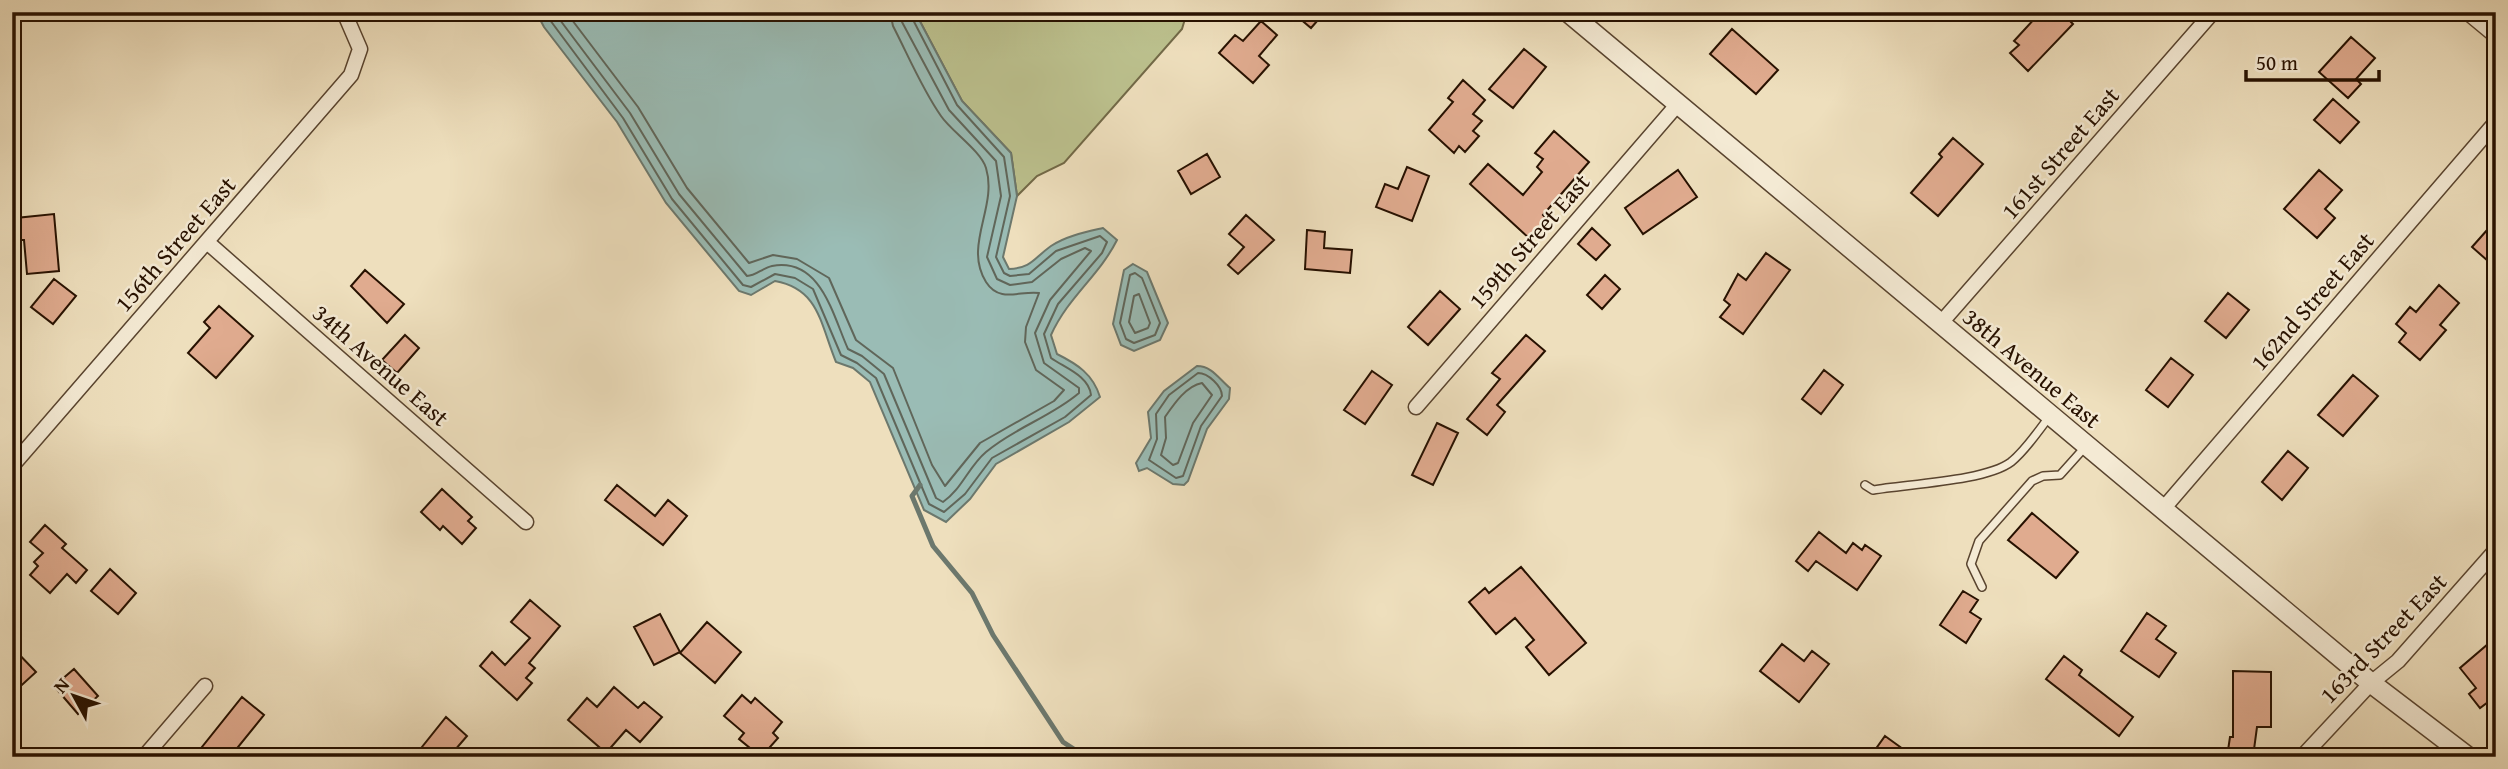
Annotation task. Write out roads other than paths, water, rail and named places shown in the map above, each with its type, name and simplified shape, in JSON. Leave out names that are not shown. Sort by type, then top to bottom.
[{"type":"street","name":"156th Street East","points":[[12,466],[351,75],[360,44],[344,12]]},
{"type":"street","name":"38th Avenue East","points":[[1568,12],[2371,683],[2468,757]]},
{"type":"street","name":"161st Street East","points":[[1940,324],[2214,12]]},
{"type":"street","points":[[2468,12],[2496,36]]},
{"type":"street","name":"159th Street East","points":[[1416,407],[1677,105]]},
{"type":"street","name":"162nd Street East","points":[[2163,509],[2496,122]]},
{"type":"street","name":"34th Avenue East","points":[[207,242],[526,522]]},
{"type":"street","name":"163rd Street East","points":[[2302,757],[2371,683],[2398,661],[2496,550]]},
{"type":"street","points":[[144,757],[205,687]]},
{"type":"lane","points":[[1866,485],[1873,490],[1973,477],[2003,467],[2013,460],[2051,416]]},
{"type":"lane","points":[[1982,587],[1971,564],[1979,541],[2032,481],[2043,476],[2060,475],[2086,445]]},
{"type":"water","points":[[536,12],[915,12],[962,101],[1011,153],[1017,196],[1003,257],[1009,269],[1028,264],[1051,246],[1083,233],[1103,228],[1117,240],[1066,309],[1051,335],[1057,354],[1083,371],[1093,382],[1100,397],[1069,422],[996,464],[970,499],[946,522],[924,510],[870,382],[853,368],[836,362],[821,321],[809,300],[790,285],[775,281],[751,295],[739,291],[666,203],[617,122],[544,27]]},
{"type":"water","points":[[1133,264],[1147,272],[1168,323],[1160,340],[1134,351],[1121,345],[1113,324],[1124,270]]},
{"type":"water","points":[[1197,366],[1211,371],[1230,388],[1229,399],[1207,429],[1188,481],[1184,485],[1173,484],[1147,468],[1139,471],[1136,463],[1151,438],[1148,412],[1164,391]]},
{"type":"waterway","points":[[920,485],[912,496],[933,546],[972,593],[993,635],[1063,742],[1086,757]]}]
